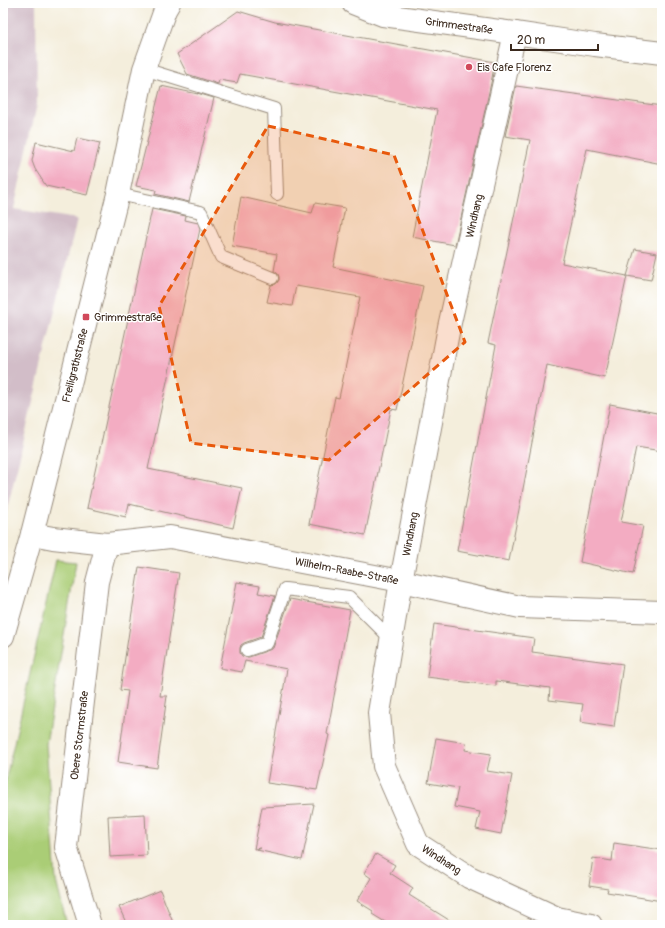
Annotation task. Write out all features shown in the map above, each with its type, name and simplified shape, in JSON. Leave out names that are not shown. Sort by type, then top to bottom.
[{"type":"street","name":"Freiligrathstraße","points":[[3,636],[32,534],[118,194],[144,69],[165,10],[169,3]]},
{"type":"street","name":"Grimmestraße","points":[[353,3],[383,15],[662,53]]},
{"type":"street","name":"Windhang","points":[[515,32],[449,327],[401,581],[379,713],[384,766],[418,844],[469,877],[557,918],[591,925]]},
{"type":"street","name":"Wilhelm-Raabe-Straße","points":[[32,534],[107,544],[170,536],[401,581],[520,607],[662,612]]},
{"type":"street","name":"Obere Stormstraße","points":[[90,925],[66,847],[97,582],[107,544]]},
{"type":"lane","points":[[144,69],[274,109],[277,194]]},
{"type":"lane","points":[[118,194],[201,212],[221,257],[272,278]]},
{"type":"lane","points":[[247,650],[268,643],[285,589],[349,597],[391,639]]},
{"type":"highlighted area","points":[[268,126],[394,155],[465,342],[329,460],[191,443],[159,306]]},
{"type":"shaded area","points":[[3,3],[36,3],[37,104],[14,209],[77,219],[3,526]]},
{"type":"green space","points":[[56,560],[76,562],[46,744],[56,881],[67,925],[3,925],[3,791]]},
{"type":"building","points":[[238,11],[275,22],[495,62],[455,245],[412,237],[437,110],[240,74],[237,83],[219,80],[218,84],[187,74],[177,54]]},
{"type":"building","points":[[161,86],[214,98],[189,202],[155,194],[156,190],[136,186]]},
{"type":"building","points":[[516,86],[662,106],[662,164],[587,149],[562,263],[627,276],[605,378],[547,365],[509,561],[457,551],[496,345],[488,343],[530,140],[505,136]]},
{"type":"building","points":[[77,138],[100,143],[87,195],[46,186],[35,169],[32,161],[36,142],[74,151]]},
{"type":"building","points":[[241,197],[312,213],[315,203],[345,208],[333,267],[423,286],[397,410],[391,409],[365,535],[309,524],[335,397],[339,398],[360,297],[296,286],[292,306],[267,302],[271,285],[276,284],[279,280],[278,274],[274,271],[277,254],[232,246]]},
{"type":"building","points":[[152,209],[186,216],[185,220],[198,223],[200,229],[148,469],[242,488],[233,528],[129,504],[126,517],[87,508]]},
{"type":"building","points":[[635,249],[657,253],[651,280],[627,276]]},
{"type":"building","points":[[610,404],[662,414],[662,451],[636,447],[621,522],[643,526],[633,574],[580,562]]},
{"type":"building","points":[[139,567],[179,573],[160,696],[167,696],[157,768],[118,762],[128,691],[120,690]]},
{"type":"building","points":[[237,582],[260,586],[258,593],[275,596],[261,637],[241,645],[240,653],[245,657],[249,657],[273,648],[290,599],[350,610],[327,734],[329,735],[317,790],[267,783],[287,669],[245,661],[242,672],[220,668]]},
{"type":"building","points":[[434,624],[534,638],[532,652],[623,664],[614,727],[580,722],[583,704],[549,700],[550,688],[496,681],[496,686],[427,677]]},
{"type":"building","points":[[436,738],[466,743],[465,750],[491,754],[487,771],[512,775],[501,834],[476,829],[480,812],[454,807],[458,788],[428,783]]},
{"type":"building","points":[[314,804],[302,860],[257,850],[261,848],[254,849],[262,807]]},
{"type":"building","points":[[145,814],[147,855],[110,857],[108,816]]},
{"type":"building","points":[[614,843],[662,850],[662,901],[607,892],[608,889],[589,886],[593,858],[612,861]]},
{"type":"building","points":[[376,854],[395,865],[390,873],[413,888],[409,895],[457,925],[390,925],[372,914],[373,911],[357,901],[371,878],[364,873]]},
{"type":"building","points":[[160,890],[174,925],[127,925],[119,907]]},
{"type":"place","name":"Eis Cafe Florenz","points":[[469,67]]},
{"type":"place","name":"Grimmestraße","points":[[86,317]]}]
